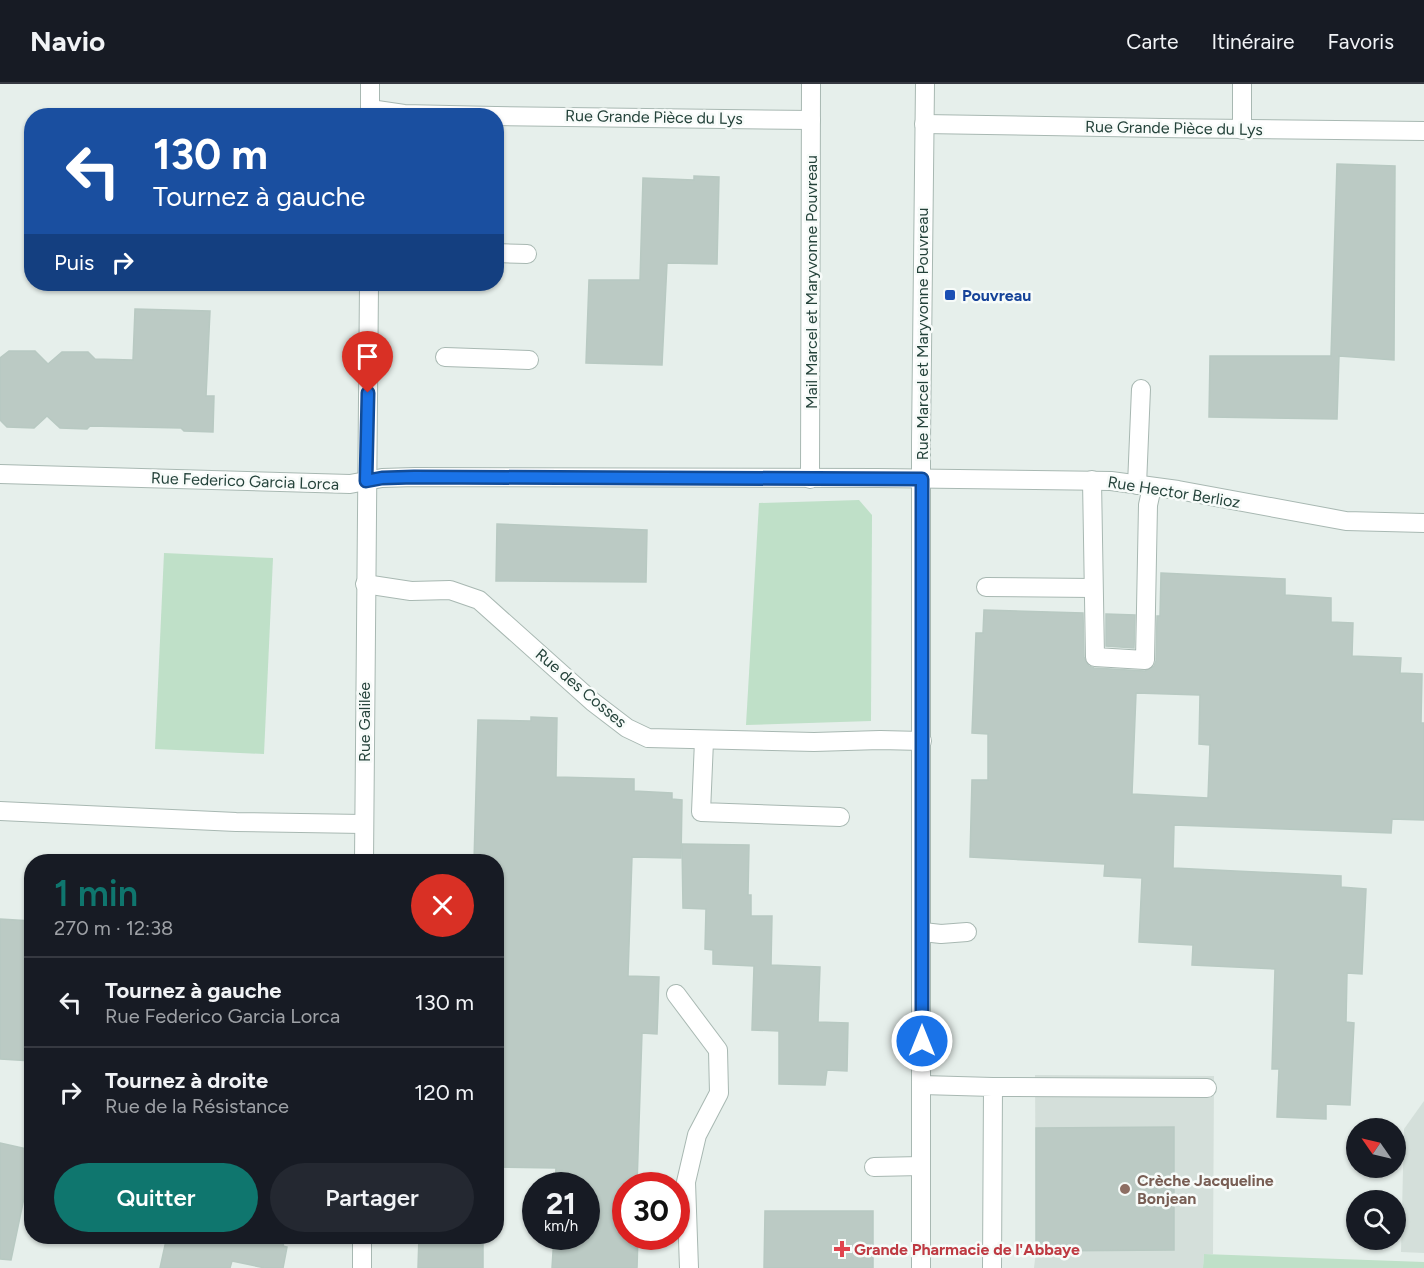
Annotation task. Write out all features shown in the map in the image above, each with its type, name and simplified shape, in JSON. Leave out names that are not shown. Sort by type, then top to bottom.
[{"type":"street","points":[[370,84],[370,108]]},
{"type":"street","name":"Mail Marcel et Maryvonne Pouvreau","points":[[810,479],[811,84]]},
{"type":"street","name":"Rue Marcel et Maryvonne Pouvreau","points":[[921,1268],[925,84]]},
{"type":"street","points":[[1242,84],[1242,130]]},
{"type":"street","name":"Rue Grande Pièce du Lys","points":[[504,116],[810,120]]},
{"type":"street","name":"Rue Grande Pièce du Lys","points":[[924,124],[1424,131]]},
{"type":"street","points":[[504,253],[527,254]]},
{"type":"street","name":"Rue Galilée","points":[[364,854],[369,291]]},
{"type":"street","points":[[445,357],[529,360]]},
{"type":"street","points":[[1092,480],[1095,657],[1145,660],[1148,505],[1145,486],[1141,389]]},
{"type":"street","name":"Rue Federico Garcia Lorca","points":[[0,474],[339,484],[382,478],[414,477],[922,479]]},
{"type":"street","name":"Rue Hector Berlioz","points":[[922,479],[1092,480],[1145,486],[1346,521],[1424,523]]},
{"type":"street","name":"Rue des Cosses","points":[[365,584],[411,591],[450,590],[479,600],[593,702],[627,728],[648,738],[704,741],[737,739],[814,742],[922,741]]},
{"type":"street","points":[[986,587],[1093,588]]},
{"type":"street","points":[[704,741],[701,812],[840,817]]},
{"type":"street","points":[[0,811],[236,822],[363,824]]},
{"type":"street","points":[[922,932],[941,934],[967,932]]},
{"type":"street","points":[[675,994],[718,1050],[719,1093],[697,1135],[687,1182],[689,1268]]},
{"type":"street","points":[[922,1085],[1207,1088]]},
{"type":"street","points":[[992,1268],[993,1086]]},
{"type":"street","points":[[874,1167],[921,1166]]},
{"type":"street","points":[[362,1244],[362,1268]]},
{"type":"shaded area","name":"Crèche Jacqueline Bonjean","points":[[1035,1075],[1214,1076],[1213,1254],[1204,1254],[1203,1268],[1034,1268],[1036,1251]]},
{"type":"shaded area","points":[[1424,1101],[1424,1253],[1401,1252],[1401,1250],[1406,1250],[1406,1190],[1403,1190],[1403,1178],[1406,1178],[1406,1126]]},
{"type":"green space","points":[[859,500],[872,515],[871,721],[746,725],[759,503]]},
{"type":"green space","points":[[164,553],[273,558],[264,754],[155,749]]},
{"type":"green space","points":[[1204,1254],[1424,1262],[1424,1268],[1203,1268]]},
{"type":"building","points":[[1337,164],[1395,166],[1394,360],[1339,356],[1337,419],[1209,417],[1210,356],[1331,356]]},
{"type":"building","points":[[694,176],[719,177],[717,264],[667,263],[662,365],[586,363],[589,280],[640,280],[643,178],[694,180]]},
{"type":"building","points":[[135,309],[210,311],[206,396],[214,396],[213,432],[184,431],[181,428],[90,426],[87,429],[60,428],[47,416],[34,428],[7,427],[0,420],[0,358],[9,351],[35,351],[48,364],[62,352],[88,352],[95,359],[133,360]]},
{"type":"building","points":[[497,524],[647,530],[646,582],[496,581]]},
{"type":"building","points":[[1161,573],[1285,579],[1285,595],[1331,598],[1331,622],[1353,623],[1352,656],[1401,658],[1400,673],[1422,674],[1424,820],[1392,819],[1391,833],[1174,825],[1173,868],[1341,876],[1341,887],[1366,889],[1362,974],[1347,973],[1346,1022],[1354,1023],[1350,1105],[1326,1104],[1326,1119],[1277,1117],[1279,1069],[1272,1069],[1275,969],[1192,965],[1193,945],[1139,942],[1142,878],[1104,876],[1105,864],[970,857],[972,780],[988,780],[988,734],[972,733],[976,633],[983,633],[984,610],[1083,613],[1084,657],[1089,666],[1145,671],[1154,666],[1156,661],[1157,616],[1160,616]],"holes":[[[1136,693],[1200,695],[1199,744],[1210,745],[1208,798],[1132,794]]]},
{"type":"building","points":[[1106,614],[1135,615],[1134,648],[1106,646]]},
{"type":"building","points":[[531,717],[557,718],[556,777],[634,779],[634,791],[672,793],[672,799],[682,800],[681,858],[632,857],[628,976],[659,977],[657,1034],[642,1033],[637,1172],[612,1172],[612,1250],[638,1250],[637,1268],[552,1268],[553,1250],[600,1250],[600,1172],[556,1172],[556,1168],[504,1167],[504,854],[474,854],[478,720],[531,721]]},
{"type":"building","points":[[682,844],[749,845],[748,895],[751,895],[751,916],[772,916],[771,965],[820,967],[818,1022],[848,1023],[847,1071],[827,1070],[825,1085],[779,1084],[779,1031],[752,1030],[754,966],[713,964],[713,950],[705,949],[706,909],[683,908]]},
{"type":"building","points":[[0,919],[24,920],[24,1060],[0,1059]]},
{"type":"building","points":[[1174,1127],[1174,1250],[1036,1251],[1036,1128]]},
{"type":"building","points":[[0,1143],[24,1148],[24,1198],[11,1260],[0,1259]]},
{"type":"building","points":[[765,1211],[873,1211],[873,1268],[764,1268]]},
{"type":"building","points":[[165,1244],[283,1244],[287,1247],[283,1268],[265,1268],[232,1261],[230,1268],[160,1268]]},
{"type":"building","points":[[419,1244],[483,1244],[483,1268],[418,1268]]},
{"type":"place","name":"Pouvreau","points":[[950,295]]},
{"type":"place","name":"Crèche Jacqueline Bonjean","points":[[1125,1189]]},
{"type":"place","name":"Grande Pharmacie de l'Abbaye","points":[[842,1249]]},
{"type":"route","points":[[368,393],[366,481],[414,477],[922,479],[922,1041]]}]
